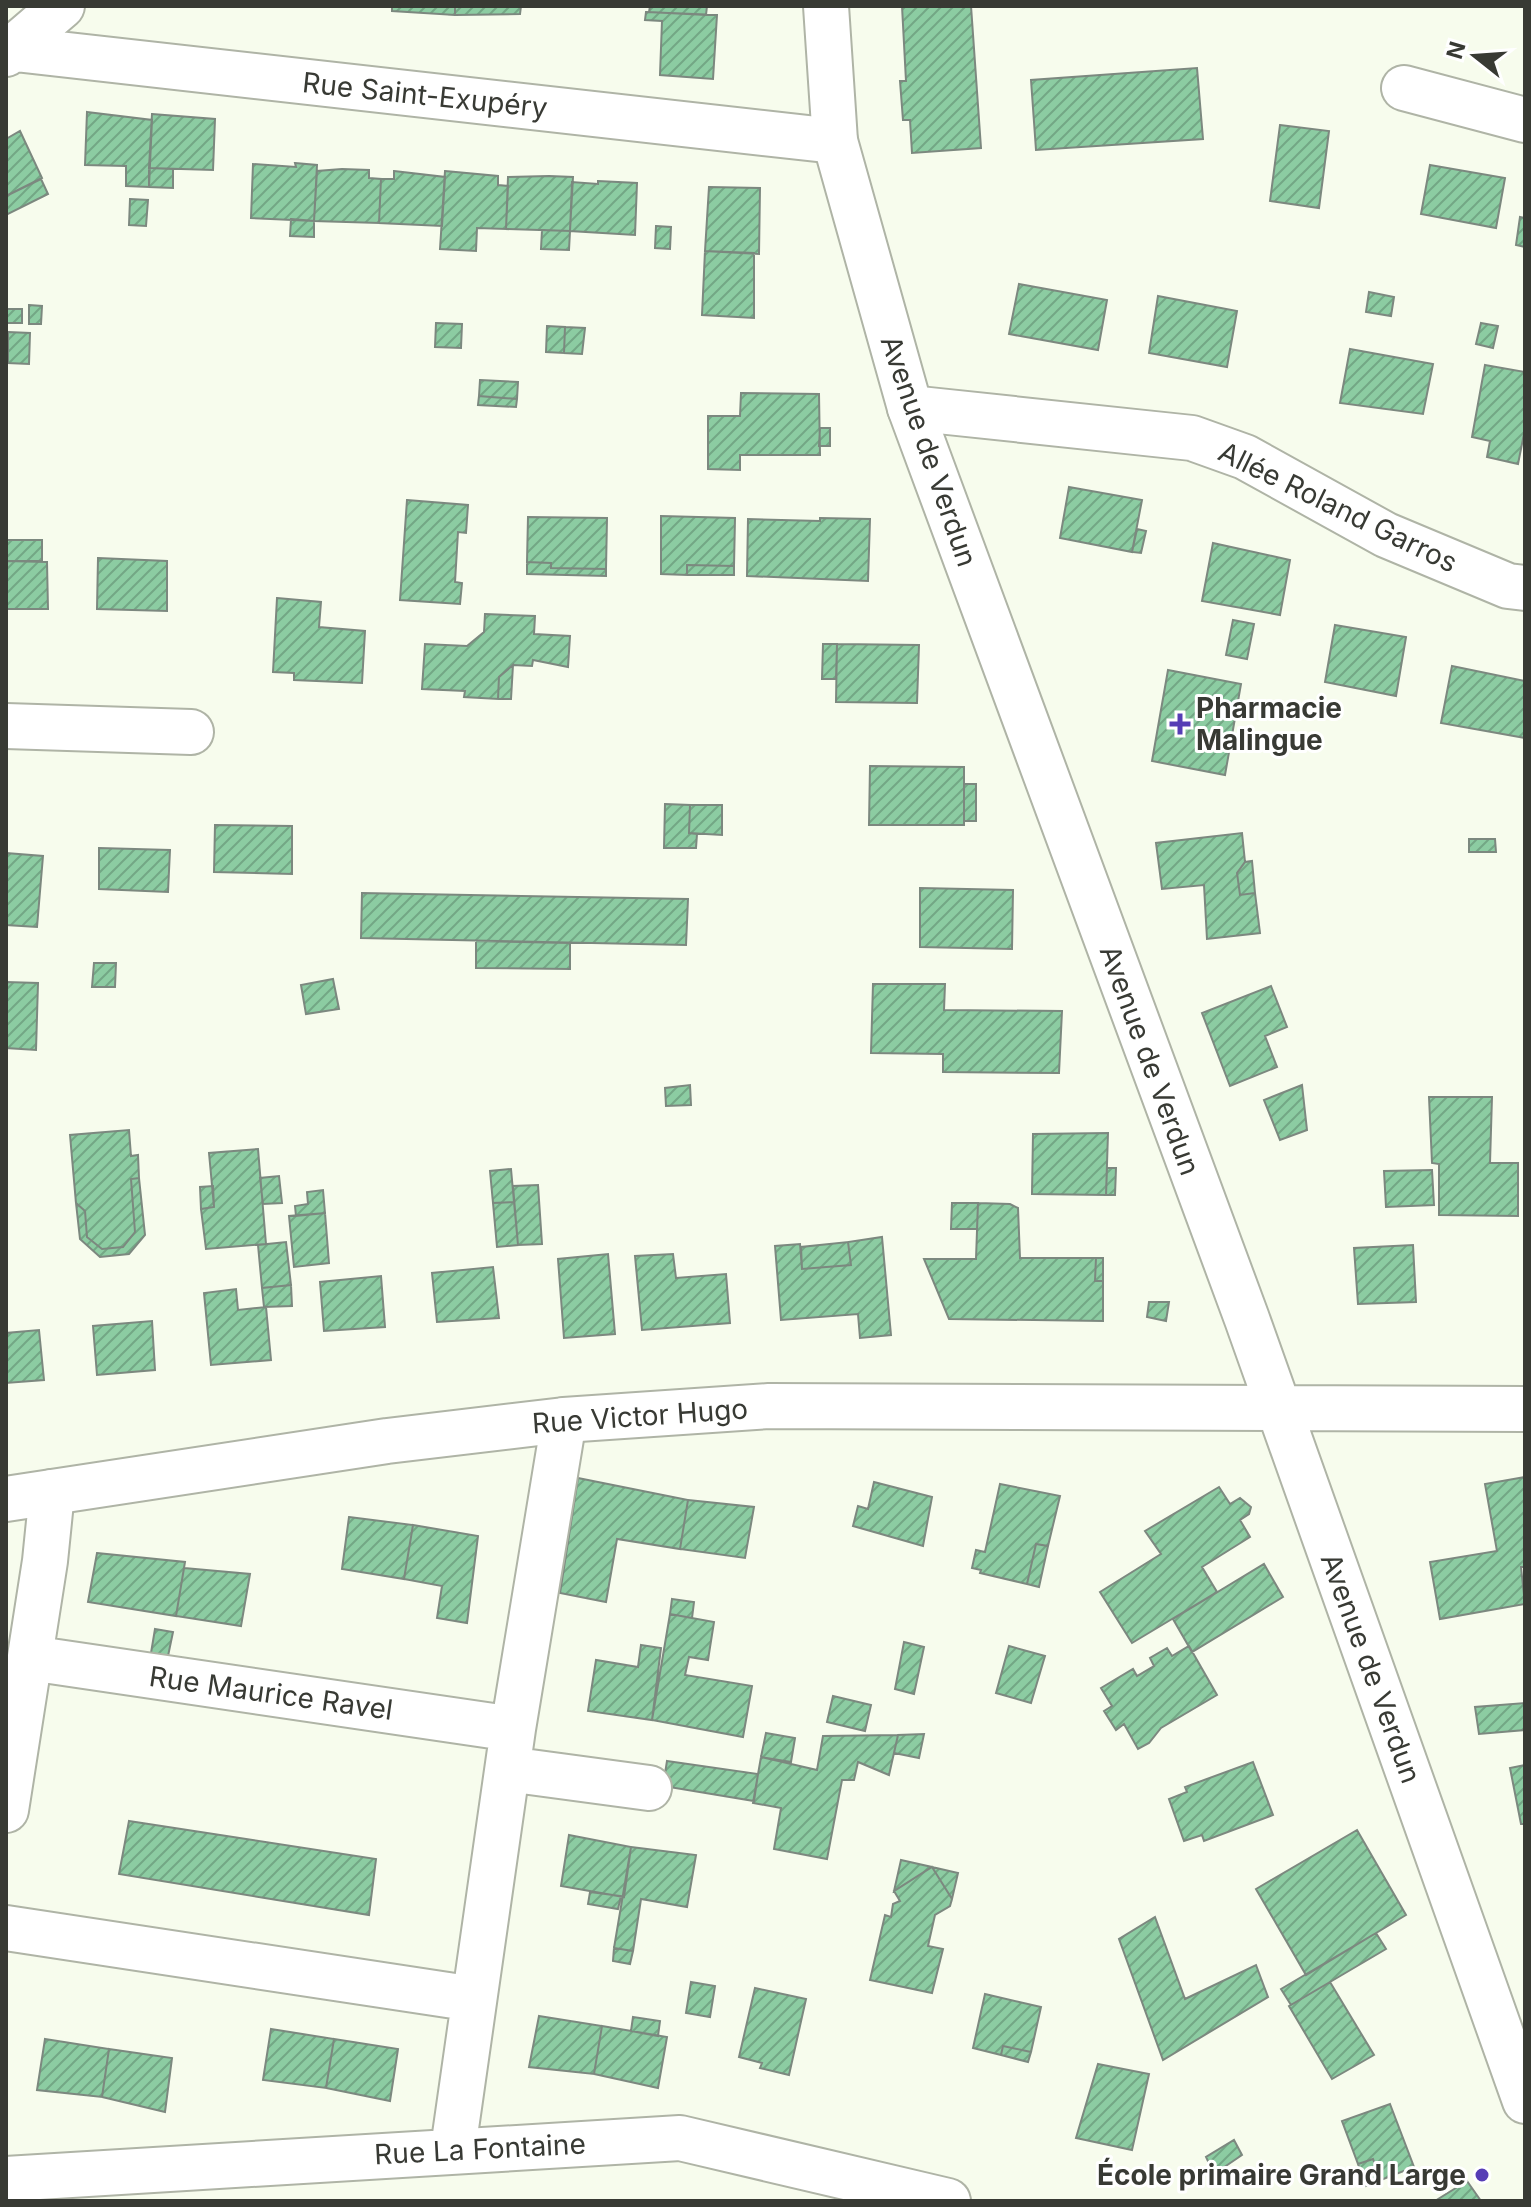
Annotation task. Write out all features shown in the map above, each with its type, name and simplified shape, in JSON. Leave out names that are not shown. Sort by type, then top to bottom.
[{"type":"street","points":[[11,52],[62,6]]},
{"type":"street","name":"Avenue de Verdun","points":[[826,6],[835,141],[910,408],[1280,1410],[1525,2101]]},
{"type":"street","name":"Rue Saint-Exupéry","points":[[11,52],[835,141]]},
{"type":"street","points":[[1404,88],[1525,120]]},
{"type":"street","name":"Allée Roland Garros","points":[[910,408],[1192,438],[1245,457],[1386,535],[1508,586],[1525,588]]},
{"type":"street","points":[[6,726],[191,732]]},
{"type":"street","name":"Rue Victor Hugo","points":[[6,1499],[387,1441],[564,1420],[769,1406],[1525,1409]]},
{"type":"street","points":[[453,2149],[510,1749],[564,1420]]},
{"type":"street","points":[[6,1810],[52,1492]]},
{"type":"street","name":"Rue Maurice Ravel","points":[[30,1658],[510,1749],[649,1788]]},
{"type":"street","points":[[6,1928],[474,1999]]},
{"type":"street","name":"Rue La Fontaine","points":[[6,2179],[453,2149],[680,2138],[948,2201]]},
{"type":"building","points":[[392,6],[455,6],[455,15],[392,11]]},
{"type":"building","points":[[455,6],[521,6],[520,14],[455,15]]},
{"type":"building","points":[[650,6],[707,6],[706,15],[649,12]]},
{"type":"building","points":[[902,6],[971,6],[981,148],[912,153],[910,120],[903,120],[900,81],[906,81]]},
{"type":"building","points":[[646,12],[717,15],[713,79],[660,75],[662,21],[645,20]]},
{"type":"building","points":[[1197,68],[1203,139],[1036,150],[1031,80]]},
{"type":"building","points":[[87,112],[152,120],[149,187],[126,186],[126,166],[85,165]]},
{"type":"building","points":[[152,114],[215,119],[213,170],[149,168]]},
{"type":"building","points":[[1280,125],[1329,131],[1319,208],[1270,201]]},
{"type":"building","points":[[20,131],[42,178],[6,196],[6,139]]},
{"type":"building","points":[[295,163],[317,165],[314,221],[251,218],[253,164],[296,167]]},
{"type":"building","points":[[1430,165],[1505,178],[1496,228],[1421,214]]},
{"type":"building","points":[[149,168],[173,169],[173,188],[149,187]]},
{"type":"building","points":[[369,170],[369,178],[381,179],[379,223],[314,221],[317,171]]},
{"type":"building","points":[[394,171],[445,177],[442,226],[379,223],[381,179],[394,179]]},
{"type":"building","points":[[445,171],[498,176],[498,185],[508,186],[506,229],[477,228],[476,251],[440,249]]},
{"type":"building","points":[[508,177],[573,177],[570,231],[506,229]]},
{"type":"building","points":[[41,179],[48,194],[6,215],[6,196]]},
{"type":"building","points":[[598,181],[637,183],[635,235],[570,231],[572,182],[598,184]]},
{"type":"building","points":[[709,187],[760,188],[759,254],[705,251]]},
{"type":"building","points":[[130,199],[148,200],[146,226],[129,225]]},
{"type":"building","points":[[1520,217],[1525,218],[1525,247],[1516,245]]},
{"type":"building","points":[[291,219],[314,221],[314,237],[290,236]]},
{"type":"building","points":[[656,226],[671,227],[670,249],[655,248]]},
{"type":"building","points":[[542,230],[570,231],[569,250],[541,249]]},
{"type":"building","points":[[705,251],[754,253],[754,318],[702,315]]},
{"type":"building","points":[[1019,284],[1107,300],[1098,350],[1009,334]]},
{"type":"building","points":[[1369,292],[1394,297],[1391,316],[1366,312]]},
{"type":"building","points":[[1158,296],[1237,311],[1227,367],[1149,353]]},
{"type":"building","points":[[29,305],[42,306],[41,324],[29,324]]},
{"type":"building","points":[[6,309],[22,309],[22,323],[6,323]]},
{"type":"building","points":[[436,323],[462,324],[461,348],[435,347]]},
{"type":"building","points":[[1481,323],[1498,326],[1493,348],[1476,344]]},
{"type":"building","points":[[547,326],[565,327],[564,353],[546,352]]},
{"type":"building","points":[[565,327],[585,328],[582,354],[564,353]]},
{"type":"building","points":[[8,332],[30,333],[29,364],[8,363]]},
{"type":"building","points":[[1350,349],[1433,364],[1423,414],[1340,403]]},
{"type":"building","points":[[1485,365],[1525,372],[1525,429],[1518,464],[1487,457],[1490,441],[1472,437]]},
{"type":"building","points":[[480,380],[518,382],[517,399],[479,396]]},
{"type":"building","points":[[741,393],[819,394],[820,455],[740,455],[740,470],[708,469],[708,416],[740,416]]},
{"type":"building","points":[[479,396],[517,399],[516,407],[478,405]]},
{"type":"building","points":[[820,428],[830,428],[830,446],[819,446]]},
{"type":"building","points":[[1069,487],[1142,500],[1132,552],[1060,538]]},
{"type":"building","points":[[407,500],[468,505],[466,533],[458,532],[455,582],[462,583],[460,604],[400,600]]},
{"type":"building","points":[[661,516],[735,518],[734,566],[687,565],[687,575],[661,574]]},
{"type":"building","points":[[528,517],[607,518],[606,569],[551,568],[551,563],[527,562]]},
{"type":"building","points":[[820,518],[870,519],[868,581],[747,576],[748,519],[820,521]]},
{"type":"building","points":[[1137,529],[1146,531],[1141,553],[1132,552]]},
{"type":"building","points":[[6,540],[42,540],[42,561],[6,561]]},
{"type":"building","points":[[1213,543],[1290,560],[1280,615],[1202,601]]},
{"type":"building","points":[[98,558],[167,561],[167,611],[97,609]]},
{"type":"building","points":[[6,561],[47,562],[48,609],[6,609]]},
{"type":"building","points":[[527,562],[551,563],[551,568],[606,569],[606,576],[527,574]]},
{"type":"building","points":[[687,565],[734,566],[734,575],[687,575]]},
{"type":"building","points":[[277,598],[321,602],[319,627],[365,631],[362,683],[294,680],[294,673],[273,672]]},
{"type":"building","points":[[485,614],[535,616],[534,634],[570,636],[568,667],[533,660],[532,666],[513,665],[499,677],[498,699],[464,697],[465,691],[422,689],[425,644],[467,646],[484,632]]},
{"type":"building","points":[[1233,620],[1254,624],[1247,659],[1226,655]]},
{"type":"building","points":[[1335,625],[1406,637],[1396,696],[1325,682]]},
{"type":"building","points":[[823,644],[837,644],[836,679],[822,679]]},
{"type":"building","points":[[837,644],[919,645],[917,703],[836,702]]},
{"type":"building","points":[[513,665],[511,699],[498,699],[499,677]]},
{"type":"building","points":[[1452,666],[1525,681],[1525,738],[1441,723]]},
{"type":"building","points":[[1168,670],[1241,684],[1225,775],[1152,761]]},
{"type":"building","points":[[870,766],[964,767],[964,825],[869,825]]},
{"type":"building","points":[[964,784],[976,784],[976,821],[964,821]]},
{"type":"building","points":[[665,804],[690,805],[689,833],[697,834],[696,848],[664,848]]},
{"type":"building","points":[[690,805],[722,805],[722,835],[689,833]]},
{"type":"building","points":[[215,825],[292,826],[292,874],[214,872]]},
{"type":"building","points":[[1242,833],[1245,862],[1237,873],[1240,895],[1255,893],[1260,933],[1207,939],[1204,885],[1162,889],[1156,843]]},
{"type":"building","points":[[1469,839],[1495,839],[1496,852],[1469,852]]},
{"type":"building","points":[[99,848],[170,850],[168,892],[99,889]]},
{"type":"building","points":[[6,853],[43,856],[37,927],[6,925]]},
{"type":"building","points":[[1252,861],[1255,893],[1240,895],[1237,873],[1245,862]]},
{"type":"building","points":[[920,888],[1013,890],[1012,949],[920,947]]},
{"type":"building","points":[[362,893],[688,899],[686,945],[361,938]]},
{"type":"building","points":[[476,941],[570,943],[570,969],[476,968]]},
{"type":"building","points":[[94,963],[116,963],[115,987],[92,987]]},
{"type":"building","points":[[333,979],[339,1009],[306,1014],[301,985]]},
{"type":"building","points":[[6,982],[38,983],[36,1050],[6,1048]]},
{"type":"building","points":[[873,984],[945,984],[944,1010],[1062,1011],[1059,1073],[943,1072],[943,1054],[871,1053]]},
{"type":"building","points":[[1271,986],[1287,1027],[1265,1036],[1277,1067],[1230,1086],[1202,1013]]},
{"type":"building","points":[[690,1085],[691,1105],[666,1106],[665,1088]]},
{"type":"building","points":[[1302,1085],[1307,1130],[1280,1140],[1264,1100]]},
{"type":"building","points":[[1429,1097],[1492,1097],[1490,1163],[1518,1163],[1518,1216],[1439,1215],[1439,1164],[1432,1163]]},
{"type":"building","points":[[129,1130],[131,1156],[138,1155],[139,1178],[131,1179],[135,1232],[123,1247],[102,1249],[87,1237],[85,1211],[76,1203],[70,1135]]},
{"type":"building","points":[[1108,1133],[1106,1195],[1032,1194],[1033,1134]]},
{"type":"building","points":[[258,1149],[266,1244],[206,1249],[201,1209],[214,1207],[209,1153]]},
{"type":"building","points":[[1107,1168],[1116,1168],[1115,1195],[1106,1195]]},
{"type":"building","points":[[511,1169],[514,1202],[493,1203],[490,1171]]},
{"type":"building","points":[[1432,1170],[1434,1205],[1386,1207],[1384,1171]]},
{"type":"building","points":[[279,1176],[282,1203],[263,1204],[260,1178]]},
{"type":"building","points":[[139,1178],[145,1235],[129,1254],[100,1257],[80,1239],[76,1203],[85,1211],[87,1237],[102,1249],[123,1247],[135,1232],[131,1179]]},
{"type":"building","points":[[538,1185],[542,1244],[518,1245],[513,1186]]},
{"type":"building","points":[[213,1186],[214,1207],[201,1209],[200,1187]]},
{"type":"building","points":[[323,1190],[325,1213],[296,1216],[295,1206],[308,1204],[307,1192]]},
{"type":"building","points":[[514,1202],[518,1245],[497,1247],[493,1203]]},
{"type":"building","points":[[952,1203],[978,1203],[977,1229],[951,1229]]},
{"type":"building","points":[[978,1203],[1010,1204],[1018,1208],[1020,1258],[1096,1258],[1095,1281],[1103,1281],[1103,1321],[949,1319],[924,1259],[976,1259]]},
{"type":"building","points":[[325,1213],[329,1263],[294,1267],[289,1216]]},
{"type":"building","points":[[882,1237],[891,1335],[860,1338],[858,1314],[781,1320],[775,1246],[800,1244],[802,1269],[851,1265],[848,1242]]},
{"type":"building","points":[[286,1242],[291,1285],[262,1288],[258,1245]]},
{"type":"building","points":[[848,1242],[851,1265],[802,1269],[801,1247]]},
{"type":"building","points":[[1413,1245],[1416,1302],[1358,1304],[1354,1248]]},
{"type":"building","points":[[608,1254],[615,1334],[564,1338],[558,1259]]},
{"type":"building","points":[[673,1254],[676,1278],[726,1274],[730,1323],[642,1330],[635,1256]]},
{"type":"building","points":[[1096,1258],[1103,1258],[1103,1281],[1095,1281]]},
{"type":"building","points":[[493,1267],[499,1318],[437,1322],[432,1273]]},
{"type":"building","points":[[381,1276],[385,1327],[324,1331],[320,1282]]},
{"type":"building","points":[[291,1285],[292,1306],[264,1307],[262,1288]]},
{"type":"building","points":[[236,1289],[238,1310],[266,1307],[271,1360],[211,1365],[204,1293]]},
{"type":"building","points":[[1149,1302],[1169,1302],[1166,1321],[1147,1317]]},
{"type":"building","points":[[152,1321],[155,1370],[97,1375],[93,1326]]},
{"type":"building","points":[[39,1330],[44,1380],[6,1383],[6,1333]]},
{"type":"building","points":[[1525,1477],[1525,1567],[1521,1567],[1525,1604],[1440,1619],[1430,1562],[1497,1551],[1485,1484]]},
{"type":"building","points":[[578,1478],[688,1500],[680,1549],[617,1539],[606,1602],[560,1593]]},
{"type":"building","points":[[874,1482],[932,1497],[923,1546],[853,1526],[858,1506],[868,1509]]},
{"type":"building","points":[[1000,1484],[1060,1496],[1048,1546],[1036,1544],[1027,1584],[980,1573],[981,1570],[972,1568],[976,1550],[985,1552]]},
{"type":"building","points":[[1219,1487],[1230,1504],[1240,1498],[1251,1507],[1249,1514],[1240,1520],[1250,1537],[1202,1567],[1217,1592],[1132,1643],[1100,1592],[1161,1554],[1145,1531]]},
{"type":"building","points":[[688,1500],[754,1507],[745,1558],[680,1549]]},
{"type":"building","points":[[349,1517],[413,1525],[404,1579],[342,1569]]},
{"type":"building","points":[[413,1525],[478,1536],[467,1623],[437,1618],[442,1586],[404,1579]]},
{"type":"building","points":[[1036,1544],[1048,1546],[1039,1587],[1027,1584]]},
{"type":"building","points":[[97,1553],[185,1562],[176,1616],[88,1602]]},
{"type":"building","points":[[1264,1564],[1283,1597],[1192,1652],[1173,1619]]},
{"type":"building","points":[[184,1568],[250,1574],[241,1626],[176,1616]]},
{"type":"building","points":[[672,1599],[694,1602],[692,1618],[670,1614]]},
{"type":"building","points":[[670,1614],[714,1622],[708,1660],[689,1657],[685,1675],[752,1686],[743,1737],[652,1720]]},
{"type":"building","points":[[155,1629],[173,1632],[168,1656],[151,1653]]},
{"type":"building","points":[[904,1642],[924,1647],[914,1694],[895,1689]]},
{"type":"building","points":[[641,1645],[661,1648],[652,1720],[588,1711],[596,1660],[638,1667]]},
{"type":"building","points":[[1009,1646],[1045,1656],[1031,1703],[996,1693]]},
{"type":"building","points":[[1189,1646],[1217,1695],[1161,1728],[1149,1743],[1138,1749],[1124,1724],[1116,1730],[1104,1711],[1112,1706],[1101,1688],[1133,1669],[1137,1676],[1154,1666],[1150,1658],[1167,1648],[1172,1656]]},
{"type":"building","points":[[833,1696],[871,1705],[865,1731],[827,1722]]},
{"type":"building","points":[[1525,1703],[1525,1730],[1479,1734],[1475,1707]]},
{"type":"building","points":[[766,1733],[795,1738],[791,1762],[761,1757]]},
{"type":"building","points":[[924,1734],[919,1758],[894,1753],[898,1735]]},
{"type":"building","points":[[898,1735],[889,1775],[858,1762],[854,1780],[842,1780],[827,1859],[774,1849],[781,1808],[753,1803],[761,1757],[817,1770],[823,1736]]},
{"type":"building","points":[[667,1761],[758,1774],[754,1801],[663,1786]]},
{"type":"building","points":[[1253,1762],[1273,1815],[1204,1841],[1202,1835],[1184,1841],[1169,1799],[1187,1792],[1185,1787]]},
{"type":"building","points":[[1525,1765],[1525,1824],[1521,1824],[1510,1768]]},
{"type":"building","points":[[129,1821],[376,1859],[369,1915],[119,1874]]},
{"type":"building","points":[[1357,1830],[1406,1915],[1306,1975],[1256,1889]]},
{"type":"building","points":[[569,1835],[631,1847],[624,1897],[561,1886]]},
{"type":"building","points":[[631,1847],[696,1855],[687,1907],[641,1899],[633,1951],[614,1948]]},
{"type":"building","points":[[901,1860],[932,1867],[894,1891]]},
{"type":"building","points":[[932,1867],[952,1899],[950,1906],[935,1915],[928,1946],[943,1949],[932,1993],[870,1980],[885,1915],[891,1917],[893,1904],[900,1901],[894,1891]]},
{"type":"building","points":[[932,1867],[958,1873],[952,1899]]},
{"type":"building","points":[[590,1892],[621,1896],[618,1909],[588,1904]]},
{"type":"building","points":[[1155,1917],[1185,1999],[1256,1965],[1268,1997],[1163,2060],[1119,1939]]},
{"type":"building","points":[[1376,1933],[1386,1949],[1291,2005],[1281,1989]]},
{"type":"building","points":[[614,1948],[633,1951],[630,1964],[613,1961]]},
{"type":"building","points":[[691,1982],[715,1986],[710,2017],[686,2013]]},
{"type":"building","points":[[1330,1982],[1374,2055],[1332,2079],[1289,2006]]},
{"type":"building","points":[[755,1988],[806,1999],[789,2075],[760,2068],[762,2063],[739,2057]]},
{"type":"building","points":[[985,1994],[1041,2007],[1031,2052],[1003,2046],[1001,2055],[973,2048]]},
{"type":"building","points":[[539,2016],[602,2026],[594,2074],[529,2067]]},
{"type":"building","points":[[633,2017],[660,2021],[658,2036],[631,2031]]},
{"type":"building","points":[[602,2026],[667,2037],[658,2088],[594,2074]]},
{"type":"building","points":[[271,2029],[334,2039],[326,2088],[263,2080]]},
{"type":"building","points":[[45,2039],[109,2049],[102,2097],[37,2090]]},
{"type":"building","points":[[334,2039],[398,2049],[390,2101],[326,2088]]},
{"type":"building","points":[[1003,2046],[1031,2052],[1028,2062],[1001,2055]]},
{"type":"building","points":[[109,2049],[172,2058],[165,2112],[102,2097]]},
{"type":"building","points":[[1098,2064],[1149,2074],[1132,2150],[1076,2138]]},
{"type":"building","points":[[1390,2104],[1414,2167],[1381,2180],[1373,2159],[1358,2164],[1342,2121]]},
{"type":"building","points":[[1234,2140],[1242,2155],[1214,2174],[1206,2157]]},
{"type":"building","points":[[1373,2159],[1381,2180],[1366,2186],[1358,2164]]},
{"type":"building","points":[[1467,2181],[1481,2201],[1435,2201]]},
{"type":"place","name":"Pharmacie Malingue","points":[[1180,724]]},
{"type":"place","name":"École primaire Grand Large","points":[[1482,2175]]}]
